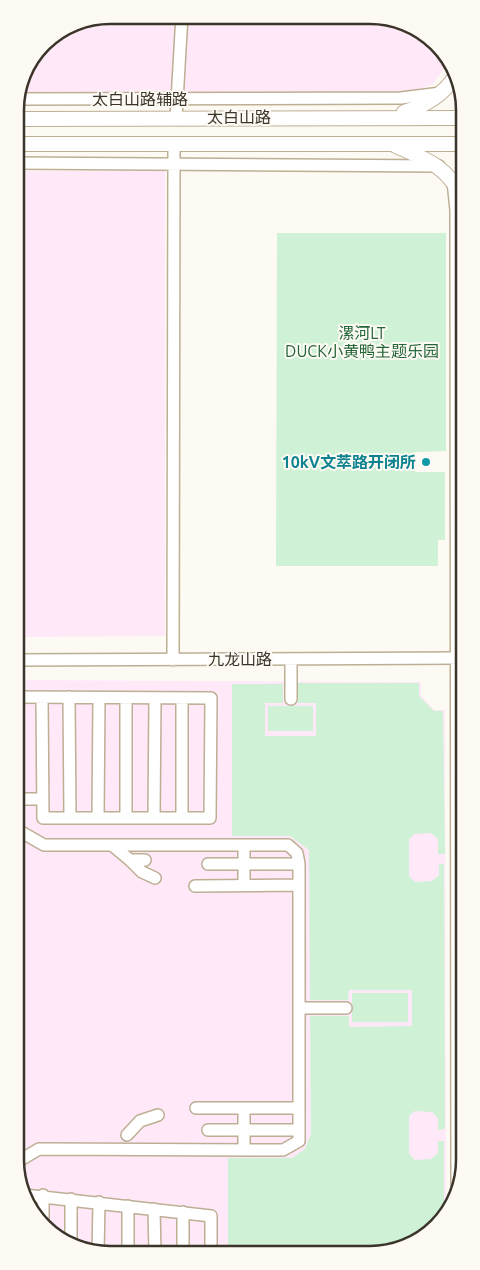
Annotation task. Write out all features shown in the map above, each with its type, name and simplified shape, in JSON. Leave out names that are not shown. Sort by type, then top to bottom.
[{"type":"main road","points":[[391,116],[421,107],[451,81]]},
{"type":"main road","name":"太白山路","points":[[24,119],[391,116],[456,118]]},
{"type":"main road","points":[[391,143],[438,166],[456,187]]},
{"type":"main road","name":"太白山路","points":[[24,144],[456,144]]},
{"type":"street","points":[[176,118],[182,24]]},
{"type":"street","name":"太白山路辅路","points":[[24,99],[400,98],[451,81]]},
{"type":"street","points":[[173,660],[174,144]]},
{"type":"street","points":[[24,163],[438,166]]},
{"type":"street","points":[[452,180],[456,210]]},
{"type":"street","name":"九龙山路","points":[[24,660],[456,658]]},
{"type":"street","points":[[291,659],[291,699]]},
{"type":"street","points":[[24,697],[42,697],[69,698],[211,698],[210,818],[42,818],[42,697]]},
{"type":"street","points":[[69,698],[70,818]]},
{"type":"street","points":[[98,818],[99,698]]},
{"type":"street","points":[[126,698],[126,818]]},
{"type":"street","points":[[154,818],[155,698]]},
{"type":"street","points":[[182,698],[182,818]]},
{"type":"street","points":[[24,799],[42,799]]},
{"type":"street","points":[[24,834],[44,846],[288,846],[297,853],[299,864],[299,1141],[283,1150],[39,1148],[24,1158]]},
{"type":"street","points":[[112,846],[142,872],[155,878]]},
{"type":"street","points":[[244,846],[244,885]]},
{"type":"street","points":[[130,860],[144,860]]},
{"type":"street","points":[[208,864],[299,864]]},
{"type":"street","points":[[195,886],[299,885]]},
{"type":"street","points":[[299,1008],[346,1008]]},
{"type":"street","points":[[196,1108],[299,1108]]},
{"type":"street","points":[[244,1108],[244,1150]]},
{"type":"street","points":[[115,1149],[133,1135],[140,1121],[158,1115]]},
{"type":"street","points":[[208,1130],[299,1130]]},
{"type":"street","points":[[31,1195],[211,1216],[211,1246]]},
{"type":"street","points":[[42,1195],[43,1213]]},
{"type":"street","points":[[71,1199],[71,1237]]},
{"type":"street","points":[[98,1245],[99,1202]]},
{"type":"street","points":[[128,1206],[128,1246]]},
{"type":"street","points":[[154,1209],[154,1246]]},
{"type":"street","points":[[183,1212],[183,1246]]},
{"type":"shaded area","points":[[370,24],[387,25],[413,35],[431,49],[444,68],[433,84],[404,94],[25,93],[30,77],[38,62],[49,49],[62,38],[77,30],[93,25]]},
{"type":"shaded area","points":[[24,171],[165,171],[165,636],[24,637]]},
{"type":"shaded area","points":[[24,680],[421,682],[421,695],[434,710],[445,710],[446,1201],[442,1208],[427,1225],[413,1235],[387,1245],[110,1246],[93,1245],[67,1235],[49,1221],[35,1203],[25,1177]]},
{"type":"green space","name":"漯河LT DUCK小黄鸭主题乐园","points":[[277,233],[446,233],[446,451],[415,452],[415,472],[445,472],[445,540],[438,540],[438,566],[276,566]]},
{"type":"green space","points":[[298,683],[419,683],[419,696],[434,711],[443,711],[445,854],[438,854],[438,839],[431,833],[414,834],[409,840],[409,876],[415,882],[432,881],[439,875],[439,864],[444,864],[445,1129],[438,1130],[438,1118],[432,1112],[415,1111],[409,1116],[409,1154],[415,1160],[431,1159],[438,1153],[438,1141],[444,1141],[444,1204],[427,1225],[403,1240],[387,1245],[228,1246],[228,1158],[292,1158],[305,1149],[311,1134],[310,1016],[349,1016],[349,1027],[412,1026],[412,990],[349,990],[348,1000],[310,1000],[309,850],[290,836],[232,836],[232,684],[283,684],[283,703],[265,703],[265,736],[316,736],[316,703],[298,703]]},
{"type":"green space","points":[[268,706],[313,706],[313,731],[268,731]]},
{"type":"green space","points":[[352,993],[408,993],[408,1022],[352,1022]]},
{"type":"place","name":"10kV文萃路开闭所","points":[[426,462]]}]
